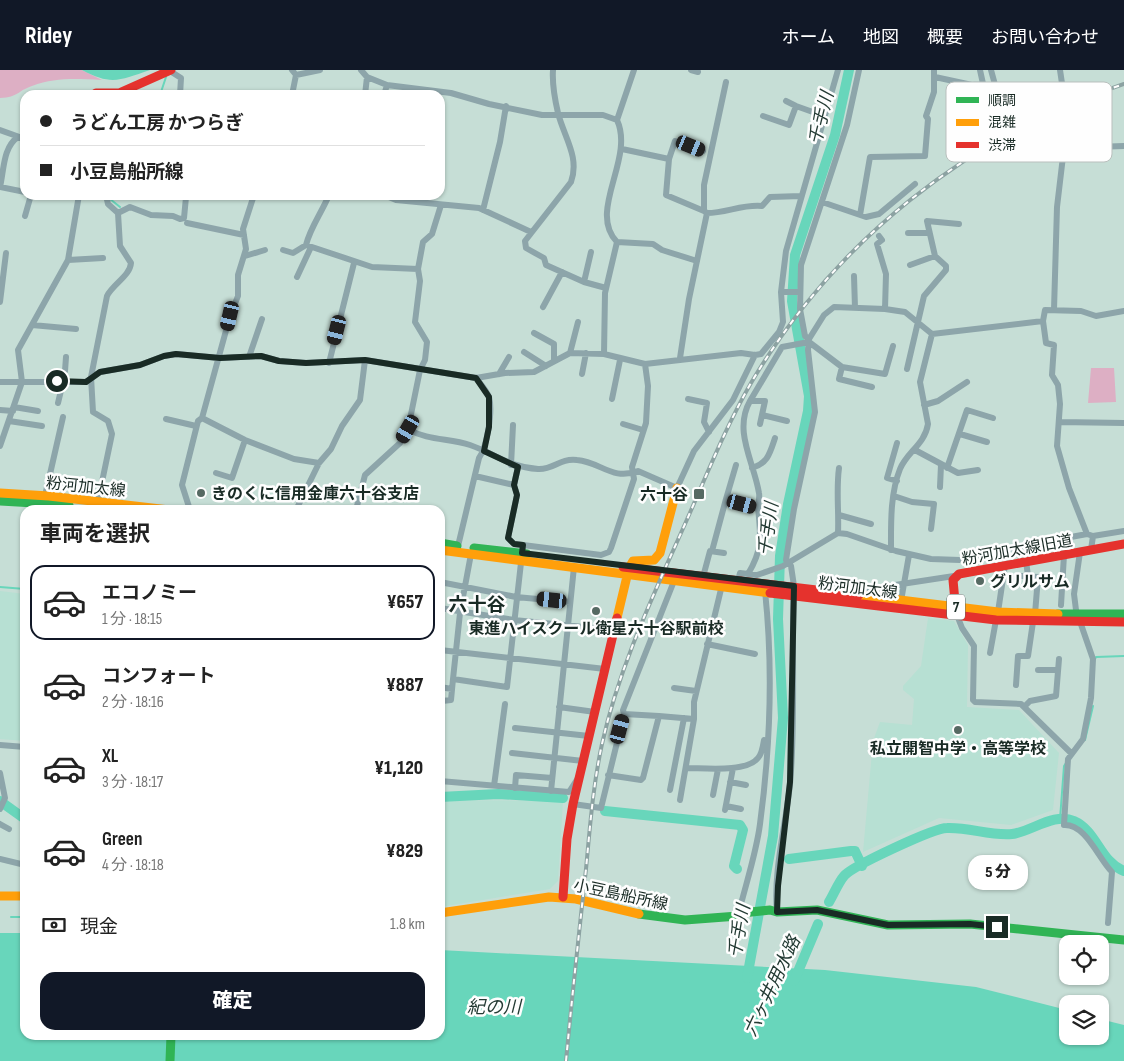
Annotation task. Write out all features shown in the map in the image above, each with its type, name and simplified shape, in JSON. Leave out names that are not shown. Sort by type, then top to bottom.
[{"type":"main road","points":[[126,90],[170,71]]},
{"type":"main road","points":[[563,897],[567,839],[573,804],[629,571],[634,561],[654,560],[660,553],[677,488]]},
{"type":"main road","name":"粉河加太線","points":[[0,493],[45,496],[93,505]]},
{"type":"main road","name":"粉河加太線","points":[[0,501],[78,505]]},
{"type":"main road","name":"粉河加太線","points":[[445,544],[522,553],[629,571],[674,582],[722,583],[767,589],[901,600],[956,611]]},
{"type":"main road","name":"粉河加太線旧道","points":[[956,611],[952,580],[956,575],[1124,544]]},
{"type":"main road","name":"粉河加太線","points":[[445,551],[471,554],[522,553],[574,567],[703,577],[722,583],[738,581],[767,589]]},
{"type":"main road","name":"粉河加太線","points":[[792,590],[997,616],[1124,622]]},
{"type":"main road","name":"粉河加太線","points":[[1079,619],[1124,614]]},
{"type":"main road","points":[[0,896],[20,896]]},
{"type":"main road","name":"小豆島船所線","points":[[445,911],[521,900],[563,897],[591,900],[653,917],[676,920],[817,910],[888,925],[970,924],[1124,940]]},
{"type":"main road","points":[[170,1061],[171,1040]]},
{"type":"street","points":[[292,90],[294,73],[320,70]]},
{"type":"street","points":[[361,70],[367,77],[387,85],[427,90]]},
{"type":"street","points":[[553,70],[559,114],[568,140],[574,164],[574,174],[571,182],[525,240],[526,248],[544,258],[546,265],[584,282],[606,288]]},
{"type":"street","points":[[617,120],[634,70]]},
{"type":"street","points":[[0,382],[86,382],[100,372],[140,365],[169,355],[220,358],[261,356],[279,361],[306,363],[365,360],[476,378],[499,374],[526,373],[546,366],[570,353],[604,354],[620,360],[645,364],[680,358],[741,353],[755,355],[766,350],[783,322],[786,251],[838,70]]},
{"type":"street","points":[[772,912],[778,886],[790,782],[792,590],[786,560],[794,509],[815,412],[807,341],[800,309],[800,276],[804,253],[847,125],[859,70]]},
{"type":"street","points":[[170,71],[181,78],[180,90]]},
{"type":"street","points":[[860,215],[870,156],[925,156],[928,119],[926,116],[934,92],[934,73],[962,82]]},
{"type":"street","points":[[366,90],[367,77]]},
{"type":"street","points":[[680,358],[706,212],[704,185],[726,82]]},
{"type":"street","points":[[386,90],[387,85]]},
{"type":"street","points":[[445,92],[488,104],[506,106],[542,115],[603,114],[617,120],[621,128],[622,149],[614,186],[608,196],[608,231],[617,242],[653,244],[662,250],[697,261]]},
{"type":"street","points":[[786,101],[824,116]]},
{"type":"street","points":[[482,210],[500,142],[506,106]]},
{"type":"street","points":[[763,116],[789,125],[796,106]]},
{"type":"street","points":[[0,130],[20,137]]},
{"type":"street","points":[[20,139],[11,142],[8,148],[0,186],[20,191]]},
{"type":"street","points":[[703,151],[676,141],[669,159],[666,194],[668,198],[706,212],[748,205],[762,206],[770,197],[801,196]]},
{"type":"street","points":[[622,149],[669,159]]},
{"type":"street","points":[[1054,310],[1057,207],[1062,162]]},
{"type":"street","points":[[822,202],[866,217],[879,214],[916,184]]},
{"type":"street","points":[[25,216],[30,200]]},
{"type":"street","points":[[0,444],[22,382],[18,350],[68,260],[78,200]]},
{"type":"street","points":[[98,505],[112,434],[108,421],[93,412],[91,377],[107,296],[113,286],[130,267],[128,257],[120,246],[118,213],[108,204],[107,200]]},
{"type":"street","points":[[118,213],[130,207],[151,215],[173,216],[180,220],[184,218],[186,200]]},
{"type":"street","points":[[188,505],[182,485],[196,426],[202,418],[230,316],[238,296],[238,275],[245,256],[244,223],[252,200]]},
{"type":"street","points":[[297,276],[309,246],[313,227],[321,215],[327,200]]},
{"type":"street","points":[[396,200],[482,210],[532,232]]},
{"type":"street","points":[[357,505],[365,474],[400,443],[408,429],[420,370],[425,360],[427,342],[415,322],[420,281],[418,269],[423,242],[432,234],[441,205]]},
{"type":"street","points":[[907,369],[925,292],[941,279],[946,270],[946,266],[935,256],[927,221],[959,224]]},
{"type":"street","points":[[187,223],[244,235]]},
{"type":"street","points":[[908,233],[929,233]]},
{"type":"street","points":[[879,236],[882,240],[877,244],[886,274],[886,309]]},
{"type":"street","points":[[604,354],[606,288],[617,242]]},
{"type":"street","points":[[283,250],[293,253],[309,246],[372,267],[418,269]]},
{"type":"street","points":[[245,256],[265,250]]},
{"type":"street","points":[[584,282],[591,252]]},
{"type":"street","points":[[0,302],[6,253]]},
{"type":"street","points":[[910,266],[935,256]]},
{"type":"street","points":[[68,260],[103,258]]},
{"type":"street","points":[[329,362],[354,262]]},
{"type":"street","points":[[543,307],[562,272]]},
{"type":"street","points":[[854,276],[855,308]]},
{"type":"street","points":[[783,292],[799,292]]},
{"type":"street","points":[[748,574],[759,556],[761,517],[758,509],[759,494],[746,449],[743,413],[782,347],[807,341],[824,315],[834,307],[886,309],[904,312],[932,334],[1043,320]]},
{"type":"street","points":[[1092,550],[1090,535],[1069,488],[1057,446],[1059,422],[1058,385],[1052,375],[1054,345],[1046,343],[1043,320],[1045,310],[1081,311],[1096,316],[1124,311]]},
{"type":"street","points":[[249,357],[262,319]]},
{"type":"street","points":[[570,353],[578,322]]},
{"type":"street","points":[[32,325],[76,329]]},
{"type":"street","points":[[534,333],[554,344],[554,361]]},
{"type":"street","points":[[891,550],[894,496],[900,469],[916,450],[927,430],[920,382],[932,334]]},
{"type":"street","points":[[807,341],[842,367],[885,374],[893,346]]},
{"type":"street","points":[[524,352],[546,366]]},
{"type":"street","points":[[582,374],[586,353]]},
{"type":"street","points":[[408,429],[437,440],[455,441],[484,451],[514,466],[547,469],[562,459],[584,460],[614,474],[626,476],[638,471],[677,488],[694,451],[734,400],[755,355]]},
{"type":"street","points":[[58,403],[60,381],[66,357]]},
{"type":"street","points":[[499,374],[509,357]]},
{"type":"street","points":[[298,505],[319,463],[331,449],[342,426],[360,400],[365,360]]},
{"type":"street","points":[[612,399],[620,360]]},
{"type":"street","points":[[513,424],[514,485],[517,495],[508,538],[522,553],[601,555],[609,552],[634,479],[632,467],[646,423],[648,386],[645,364]]},
{"type":"street","points":[[842,367],[839,379],[872,387]]},
{"type":"street","points":[[458,546],[474,476],[479,458],[484,451],[489,427],[489,397],[476,378]]},
{"type":"street","points":[[924,405],[938,401],[966,382]]},
{"type":"street","points":[[688,399],[707,403],[704,422],[709,432]]},
{"type":"street","points":[[750,401],[765,402],[760,424]]},
{"type":"street","points":[[0,410],[38,410]]},
{"type":"street","points":[[932,481],[940,484],[944,466],[960,434],[967,410],[993,418]]},
{"type":"street","points":[[762,415],[787,421]]},
{"type":"street","points":[[45,496],[63,417]]},
{"type":"street","points":[[202,418],[245,440],[294,459],[319,463]]},
{"type":"street","points":[[166,419],[196,426]]},
{"type":"street","points":[[9,421],[42,426]]},
{"type":"street","points":[[1059,422],[1124,422]]},
{"type":"street","points":[[624,424],[644,430]]},
{"type":"street","points":[[960,434],[987,442]]},
{"type":"street","points":[[752,468],[760,466],[769,457],[775,438]]},
{"type":"street","points":[[216,473],[232,478],[245,440]]},
{"type":"street","points":[[896,443],[887,478],[897,481]]},
{"type":"street","points":[[916,450],[958,473],[978,470]]},
{"type":"street","points":[[703,577],[736,465]]},
{"type":"street","points":[[838,533],[839,515],[836,488],[839,468]]},
{"type":"street","points":[[474,476],[514,485]]},
{"type":"street","points":[[894,496],[912,502],[934,504],[931,529]]},
{"type":"street","points":[[726,499],[758,509]]},
{"type":"street","points":[[839,515],[871,524]]},
{"type":"street","points":[[738,581],[740,573],[757,575],[773,570],[838,533],[852,535],[891,550],[931,559],[960,560],[996,551],[1124,531]]},
{"type":"street","points":[[712,551],[724,553]]},
{"type":"street","points":[[1080,552],[1074,594],[1079,619],[1093,659],[1091,698],[1085,733],[1067,762],[1064,825],[1074,826],[1084,835],[1112,872],[1108,923]]},
{"type":"street","points":[[453,679],[507,687],[522,553]]},
{"type":"street","points":[[445,701],[451,700],[460,613],[471,554]]},
{"type":"street","points":[[901,600],[909,554]]},
{"type":"street","points":[[1061,605],[1064,555]]},
{"type":"street","points":[[868,597],[869,589],[956,575],[960,560]]},
{"type":"street","points":[[1016,685],[1018,656],[1028,656],[1038,577],[1025,576],[1026,561]]},
{"type":"street","points":[[990,653],[1005,565]]},
{"type":"street","points":[[551,791],[574,567]]},
{"type":"street","points":[[573,804],[601,808],[624,714],[622,710],[674,582]]},
{"type":"street","points":[[445,583],[516,597],[570,602]]},
{"type":"street","points":[[680,800],[694,719],[696,691],[722,583]]},
{"type":"street","points":[[740,916],[760,825],[768,727],[769,623],[767,589]]},
{"type":"street","points":[[445,609],[514,620],[614,630]]},
{"type":"street","points":[[956,611],[962,628],[974,646],[973,700],[1025,706],[1071,753]]},
{"type":"street","points":[[707,644],[756,654]]},
{"type":"street","points":[[445,650],[605,669]]},
{"type":"street","points":[[1025,706],[1030,701],[1056,696],[1059,659]]},
{"type":"street","points":[[1038,670],[1058,670]]},
{"type":"street","points":[[445,688],[452,689]]},
{"type":"street","points":[[674,688],[696,691]]},
{"type":"street","points":[[494,786],[505,704]]},
{"type":"street","points":[[559,708],[595,712]]},
{"type":"street","points":[[624,714],[694,719]]},
{"type":"street","points":[[608,775],[641,780],[644,778],[659,716]]},
{"type":"street","points":[[670,790],[684,718]]},
{"type":"street","points":[[686,768],[733,768],[754,762],[760,756],[768,727]]},
{"type":"street","points":[[515,728],[589,736]]},
{"type":"street","points":[[0,745],[20,747]]},
{"type":"street","points":[[512,753],[583,760]]},
{"type":"street","points":[[733,768],[725,808],[741,809]]},
{"type":"street","points":[[713,795],[718,769]]},
{"type":"street","points":[[0,773],[2,805]]},
{"type":"street","points":[[515,788],[516,775],[552,778]]},
{"type":"street","points":[[445,782],[569,792],[579,778]]},
{"type":"street","points":[[730,782],[746,785]]},
{"type":"street","points":[[0,824],[9,829]]},
{"type":"street","points":[[0,859],[20,864]]},
{"type":"shaded area","points":[[0,70],[82,70],[102,80],[67,79],[50,81],[20,90],[15,95],[0,98]]},
{"type":"shaded area","points":[[1091,368],[1114,368],[1116,402],[1088,403]]},
{"type":"shaded area","points":[[0,591],[20,593],[20,741],[0,739]]},
{"type":"shaded area","name":"私立開智中学・高等学校","points":[[928,618],[954,621],[968,645],[967,707],[1019,710],[1059,753],[1053,810],[1011,825],[939,818],[863,852],[873,741],[880,722],[912,725],[914,699],[903,690],[903,686],[921,666]]},
{"type":"shaded area","points":[[445,800],[563,801],[558,881],[550,889],[445,906]]},
{"type":"water","points":[[82,70],[150,70],[123,79],[109,80]]},
{"type":"water","name":"紀の川","points":[[0,933],[20,933],[20,1040],[445,1040],[445,950],[825,970],[976,987],[1059,1008],[1059,1045],[1109,1045],[1109,1021],[1124,1025],[1124,1061],[0,1061]]},
{"type":"waterway","name":"千手川","points":[[747,978],[773,836],[783,718],[778,619],[780,556],[788,504],[808,411],[809,396],[792,301],[795,255],[835,135],[849,70]]},
{"type":"waterway","points":[[162,90],[166,77]]},
{"type":"waterway","points":[[111,200],[120,207]]},
{"type":"waterway","points":[[0,587],[20,589]]},
{"type":"waterway","points":[[1095,659],[1096,657],[1124,656]]},
{"type":"waterway","points":[[1085,740],[1093,706]]},
{"type":"waterway","points":[[1060,819],[1064,766],[1066,763]]},
{"type":"waterway","points":[[445,797],[498,794],[563,798]]},
{"type":"waterway","points":[[0,801],[20,815]]},
{"type":"waterway","points":[[605,811],[740,825],[743,830],[734,866],[737,869]]},
{"type":"waterway","name":"六ヶ井用水路","points":[[829,902],[844,876],[850,871],[877,856],[927,834],[947,828],[1012,834],[1051,821],[1066,819],[1082,826],[1094,839],[1109,861],[1124,871]]},
{"type":"waterway","points":[[789,859],[855,851],[862,866]]},
{"type":"waterway","points":[[11,917],[20,917]]},
{"type":"waterway","name":"六ヶ井用水路","points":[[794,981],[818,924]]},
{"type":"railway","points":[[1112,89],[1124,84]]},
{"type":"railway","points":[[566,1061],[594,790],[609,715],[627,660],[649,605],[724,435],[751,383],[785,332],[823,284],[865,240],[910,200],[963,162]]},
{"type":"traffic: fast","points":[[0,501],[69,505]]},
{"type":"traffic: fast","points":[[445,544],[457,546]]},
{"type":"traffic: fast","points":[[474,548],[527,554]]},
{"type":"traffic: fast","points":[[1058,614],[1124,614]]},
{"type":"traffic: fast","points":[[738,916],[742,913],[770,910],[777,912],[817,910],[888,925],[970,924],[1124,940]]},
{"type":"traffic: fast","points":[[639,914],[685,920],[738,916],[743,918]]},
{"type":"traffic: fast","points":[[170,1061],[171,1040]]},
{"type":"traffic: slow","points":[[617,618],[629,568],[633,561],[654,560],[660,553],[677,488]]},
{"type":"traffic: slow","points":[[0,493],[49,496],[126,505]]},
{"type":"traffic: slow","points":[[445,551],[770,593]]},
{"type":"traffic: slow","points":[[859,595],[998,612],[1058,614]]},
{"type":"traffic: slow","points":[[0,896],[20,896]]},
{"type":"traffic: slow","points":[[445,912],[549,897],[576,899],[639,914]]},
{"type":"traffic: jam","points":[[126,90],[171,70]]},
{"type":"traffic: jam","points":[[956,612],[953,580],[959,574],[1124,544]]},
{"type":"traffic: jam","points":[[623,567],[859,595]]},
{"type":"traffic: jam","points":[[770,593],[996,620],[1124,622]]},
{"type":"traffic: jam","points":[[563,897],[567,839],[573,804],[617,618]]},
{"type":"place","name":"きのくに信用金庫六十谷支店","points":[[201,493]]},
{"type":"place","name":"六十谷","points":[[699,494]]},
{"type":"place","name":"グリルサム","points":[[980,581]]},
{"type":"place","name":"東進ハイスクール衛星六十谷駅前校","points":[[596,611]]},
{"type":"place","name":"私立開智中学・高等学校","points":[[958,730]]},
{"type":"district","name":"六十谷","points":[[477,604]]},
{"type":"route","points":[[57,381],[86,382],[100,372],[122,366],[140,365],[164,356],[176,354],[220,358],[261,356],[279,361],[306,363],[365,360],[476,378],[489,397],[489,427],[484,451],[518,467],[514,485],[517,495],[508,538],[514,544],[523,545],[522,553],[738,581],[794,586],[790,782],[778,886],[777,912],[817,910],[888,925],[970,924],[997,927]]}]
